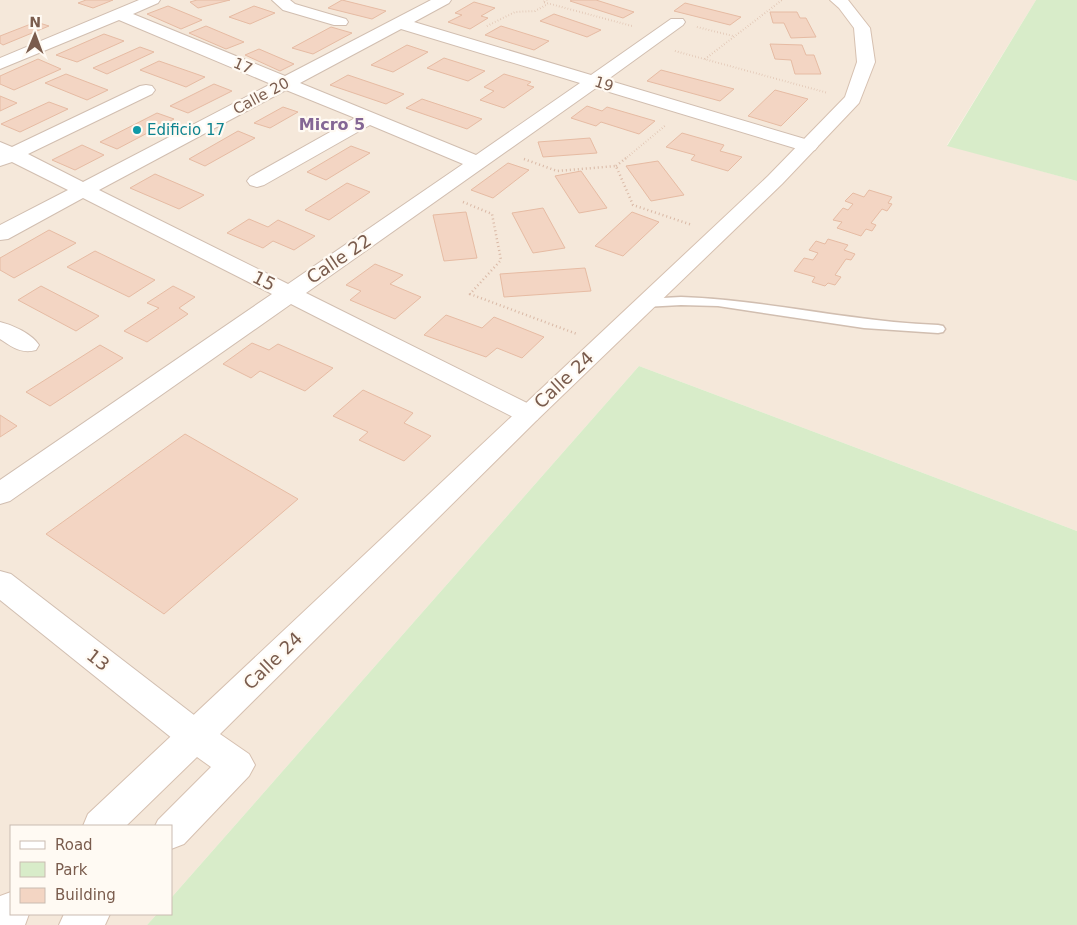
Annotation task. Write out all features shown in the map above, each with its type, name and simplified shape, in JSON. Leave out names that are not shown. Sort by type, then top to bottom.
[{"type":"street","points":[[0,64],[152,0]]},
{"type":"street","points":[[280,0],[289,7],[340,22]]},
{"type":"street","name":"Calle 20","points":[[0,234],[443,0]]},
{"type":"street","name":"Calle 24","points":[[102,825],[528,414],[775,180],[853,99],[866,62],[862,28],[845,5],[838,0]]},
{"type":"street","name":"17","points":[[119,14],[478,163]]},
{"type":"street","name":"19","points":[[400,23],[808,146]]},
{"type":"street","name":"Calle 22","points":[[0,494],[596,82],[662,33]]},
{"type":"street","points":[[4,154],[146,90]]},
{"type":"street","points":[[257,181],[369,118]]},
{"type":"street","name":"15","points":[[4,154],[83,190],[528,414]]},
{"type":"street","points":[[0,329],[27,345]]},
{"type":"street","name":"13","points":[[0,583],[195,736]]},
{"type":"street","points":[[172,831],[238,765],[195,736]]},
{"type":"street","points":[[0,922],[10,912]]},
{"type":"street","points":[[79,925],[89,915]]},
{"type":"lane","points":[[644,303],[668,300],[735,302],[906,330],[938,329]]},
{"type":"path","points":[[547,0],[542,2],[662,33],[733,36]]},
{"type":"path","points":[[705,59],[782,0]]},
{"type":"path","points":[[460,41],[515,12],[535,11],[548,4]]},
{"type":"path","points":[[662,33],[705,59],[853,99]]},
{"type":"path","points":[[498,150],[557,171],[616,166],[686,109]]},
{"type":"path","points":[[616,166],[633,205],[716,234]]},
{"type":"path","points":[[436,192],[492,214],[501,260],[470,294],[603,343]]},
{"type":"shaded area","name":"Micro 5","points":[[0,0],[1036,0],[947,145],[1077,181],[1077,531],[639,366],[172,897],[172,825],[10,825],[10,915],[156,915],[147,925],[0,925]]},
{"type":"green space","points":[[1036,0],[1077,0],[1077,181],[947,146]]},
{"type":"green space","points":[[639,366],[1077,531],[1077,925],[147,925],[156,915],[172,915],[172,897]]},
{"type":"building","points":[[86,0],[113,0],[93,8],[78,3]]},
{"type":"building","points":[[197,0],[230,0],[198,8],[190,2]]},
{"type":"building","points":[[342,0],[386,11],[372,19],[328,8]]},
{"type":"building","points":[[596,0],[634,12],[623,18],[570,1]]},
{"type":"building","points":[[474,2],[495,8],[481,16],[488,18],[470,29],[448,22],[462,15],[455,13]]},
{"type":"building","points":[[685,3],[741,17],[730,25],[674,11]]},
{"type":"building","points":[[168,6],[202,20],[181,29],[147,14]]},
{"type":"building","points":[[254,6],[275,13],[250,24],[229,17]]},
{"type":"building","points":[[770,12],[797,12],[800,18],[806,18],[816,37],[791,38],[784,23],[773,23]]},
{"type":"building","points":[[554,14],[601,30],[587,37],[540,21]]},
{"type":"building","points":[[36,22],[49,26],[3,45],[0,43],[0,36]]},
{"type":"building","points":[[206,26],[244,42],[226,49],[189,33]]},
{"type":"building","points":[[501,26],[549,41],[534,50],[485,35]]},
{"type":"building","points":[[331,27],[352,33],[313,54],[292,48]]},
{"type":"building","points":[[104,34],[124,41],[77,62],[56,55]]},
{"type":"building","points":[[770,44],[802,45],[806,55],[814,55],[821,74],[795,74],[791,60],[775,59]]},
{"type":"building","points":[[407,45],[428,52],[393,72],[371,65]]},
{"type":"building","points":[[140,47],[154,52],[107,74],[93,68]]},
{"type":"building","points":[[259,49],[294,64],[280,71],[245,55]]},
{"type":"building","points":[[444,58],[485,71],[468,81],[427,68]]},
{"type":"building","points":[[38,59],[61,69],[14,90],[0,84],[0,76]]},
{"type":"building","points":[[159,61],[205,77],[186,87],[140,70]]},
{"type":"building","points":[[661,70],[734,89],[720,101],[647,81]]},
{"type":"building","points":[[66,74],[108,90],[87,100],[45,83]]},
{"type":"building","points":[[504,74],[531,82],[527,85],[534,87],[504,108],[480,100],[494,91],[484,87]]},
{"type":"building","points":[[348,75],[404,94],[386,104],[330,85]]},
{"type":"building","points":[[214,84],[232,91],[188,113],[170,106]]},
{"type":"building","points":[[775,90],[808,99],[781,126],[748,116]]},
{"type":"building","points":[[0,96],[17,103],[0,111]]},
{"type":"building","points":[[422,99],[482,119],[467,129],[406,108]]},
{"type":"building","points":[[49,102],[68,109],[20,132],[1,124]]},
{"type":"building","points":[[587,106],[602,111],[607,107],[655,121],[639,134],[601,122],[596,126],[571,118]]},
{"type":"building","points":[[283,107],[298,112],[270,128],[254,123]]},
{"type":"building","name":"Edificio 17","points":[[157,113],[174,119],[117,149],[100,142]]},
{"type":"building","points":[[238,131],[255,138],[205,166],[189,159]]},
{"type":"building","points":[[682,133],[724,145],[720,151],[742,157],[728,171],[691,160],[695,155],[666,147]]},
{"type":"building","points":[[590,138],[597,153],[543,157],[538,142]]},
{"type":"building","points":[[82,145],[104,155],[75,170],[52,160]]},
{"type":"building","points":[[351,146],[370,153],[326,180],[307,172]]},
{"type":"building","points":[[658,161],[684,195],[651,201],[626,166]]},
{"type":"building","points":[[508,163],[529,170],[493,198],[471,190]]},
{"type":"building","points":[[581,171],[607,208],[579,213],[555,176]]},
{"type":"building","points":[[155,174],[204,195],[179,209],[130,188]]},
{"type":"building","points":[[347,183],[370,192],[329,220],[305,210]]},
{"type":"building","points":[[869,190],[892,197],[888,203],[892,204],[887,211],[882,209],[871,223],[876,225],[872,231],[866,229],[861,236],[837,228],[842,222],[833,220],[843,208],[848,210],[853,204],[845,201],[853,193],[864,197]]},
{"type":"building","points":[[543,208],[565,248],[533,253],[512,213]]},
{"type":"building","points":[[466,212],[477,258],[444,261],[433,215]]},
{"type":"building","points":[[632,212],[659,222],[623,256],[595,246]]},
{"type":"building","points":[[249,219],[268,227],[278,220],[315,236],[294,250],[273,241],[263,248],[227,233]]},
{"type":"building","points":[[49,230],[76,243],[14,278],[0,270],[0,258]]},
{"type":"building","points":[[828,239],[848,245],[844,250],[855,254],[851,260],[846,259],[835,275],[841,277],[835,285],[828,283],[825,286],[812,282],[815,277],[794,271],[804,258],[813,260],[818,253],[809,250],[816,241],[825,244]]},
{"type":"building","points":[[95,251],[155,280],[129,297],[67,267]]},
{"type":"building","points":[[375,264],[403,275],[390,284],[421,297],[395,319],[350,300],[361,291],[346,285]]},
{"type":"building","points":[[585,268],[591,291],[504,297],[500,274]]},
{"type":"building","points":[[41,286],[99,316],[76,331],[18,300]]},
{"type":"building","points":[[173,286],[195,297],[179,308],[188,314],[147,342],[124,331],[159,308],[147,303]]},
{"type":"building","points":[[446,315],[482,328],[494,317],[544,337],[522,358],[497,348],[486,357],[424,335]]},
{"type":"building","points":[[252,343],[269,350],[278,344],[333,368],[305,391],[260,371],[251,378],[223,364]]},
{"type":"building","points":[[100,345],[123,358],[50,406],[26,392]]},
{"type":"building","points":[[363,390],[413,413],[404,423],[431,436],[404,461],[359,440],[368,432],[333,416]]},
{"type":"building","points":[[0,415],[17,426],[0,437]]},
{"type":"building","points":[[185,434],[298,499],[164,614],[46,534]]},
{"type":"place","name":"Edificio 17","points":[[137,130]]},
{"type":"district","name":"Micro 5","points":[[332,124]]}]
